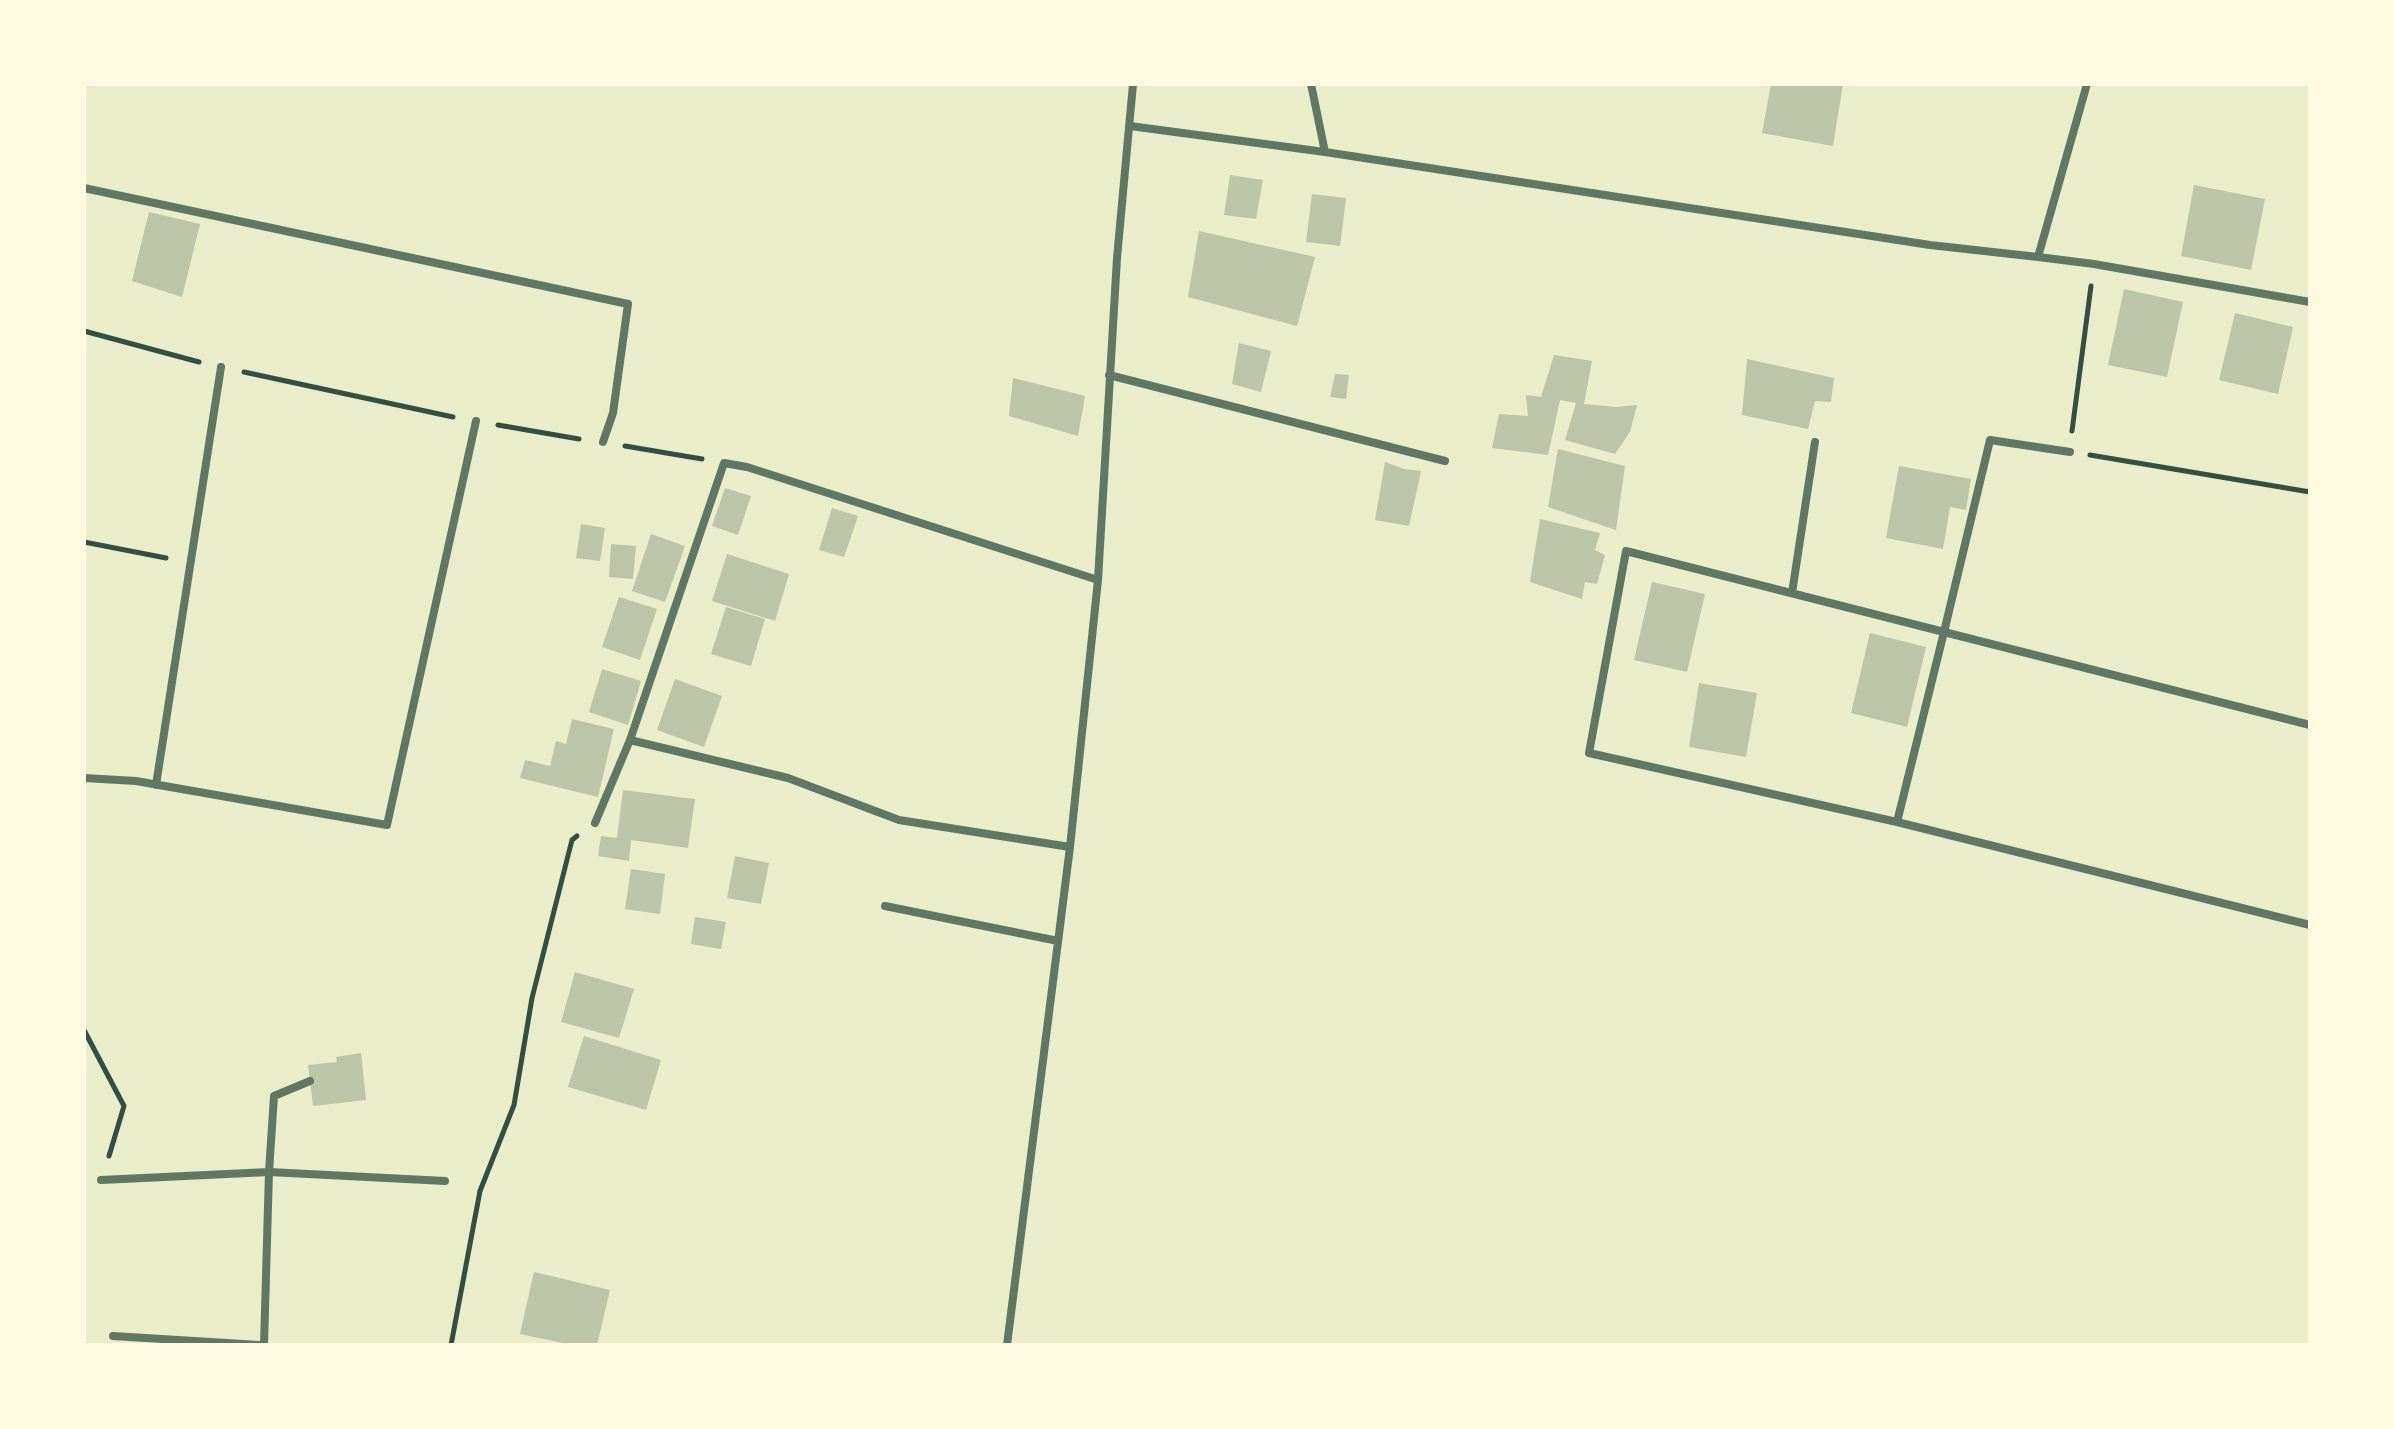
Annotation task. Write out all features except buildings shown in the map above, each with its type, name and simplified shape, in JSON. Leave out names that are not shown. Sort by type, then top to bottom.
[{"type":"street","points":[[1007,1345],[1070,847],[1098,580],[1109,375],[1133,84]]},
{"type":"street","points":[[1311,84],[1325,152]]},
{"type":"street","points":[[2038,257],[2087,84]]},
{"type":"street","points":[[1130,126],[1325,152],[1930,245],[2094,264],[2310,302]]},
{"type":"street","points":[[84,188],[628,304],[613,413],[603,442]]},
{"type":"street","points":[[156,785],[221,367]]},
{"type":"street","points":[[1109,375],[1445,461]]},
{"type":"street","points":[[84,778],[156,785],[387,825],[476,421]]},
{"type":"street","points":[[1897,822],[1990,440],[2070,452]]},
{"type":"street","points":[[1792,593],[1815,442]]},
{"type":"street","points":[[595,823],[630,740],[724,463],[747,467],[1098,580]]},
{"type":"street","points":[[2310,725],[1626,551],[1589,753],[1897,822],[2310,925]]},
{"type":"street","points":[[630,740],[788,778],[899,820],[1070,847]]},
{"type":"street","points":[[885,906],[1058,941]]},
{"type":"street","points":[[113,1336],[262,1345],[274,1096],[310,1081]]},
{"type":"street","points":[[101,1180],[269,1172],[445,1181]]},
{"type":"path","points":[[2094,264],[2070,452],[2310,492]]},
{"type":"path","points":[[84,331],[221,367],[476,421],[724,463]]},
{"type":"path","points":[[84,542],[191,563]]},
{"type":"path","points":[[451,1345],[480,1191],[514,1105],[532,998],[572,840],[595,823]]},
{"type":"path","points":[[84,1030],[124,1106],[101,1180]]}]
